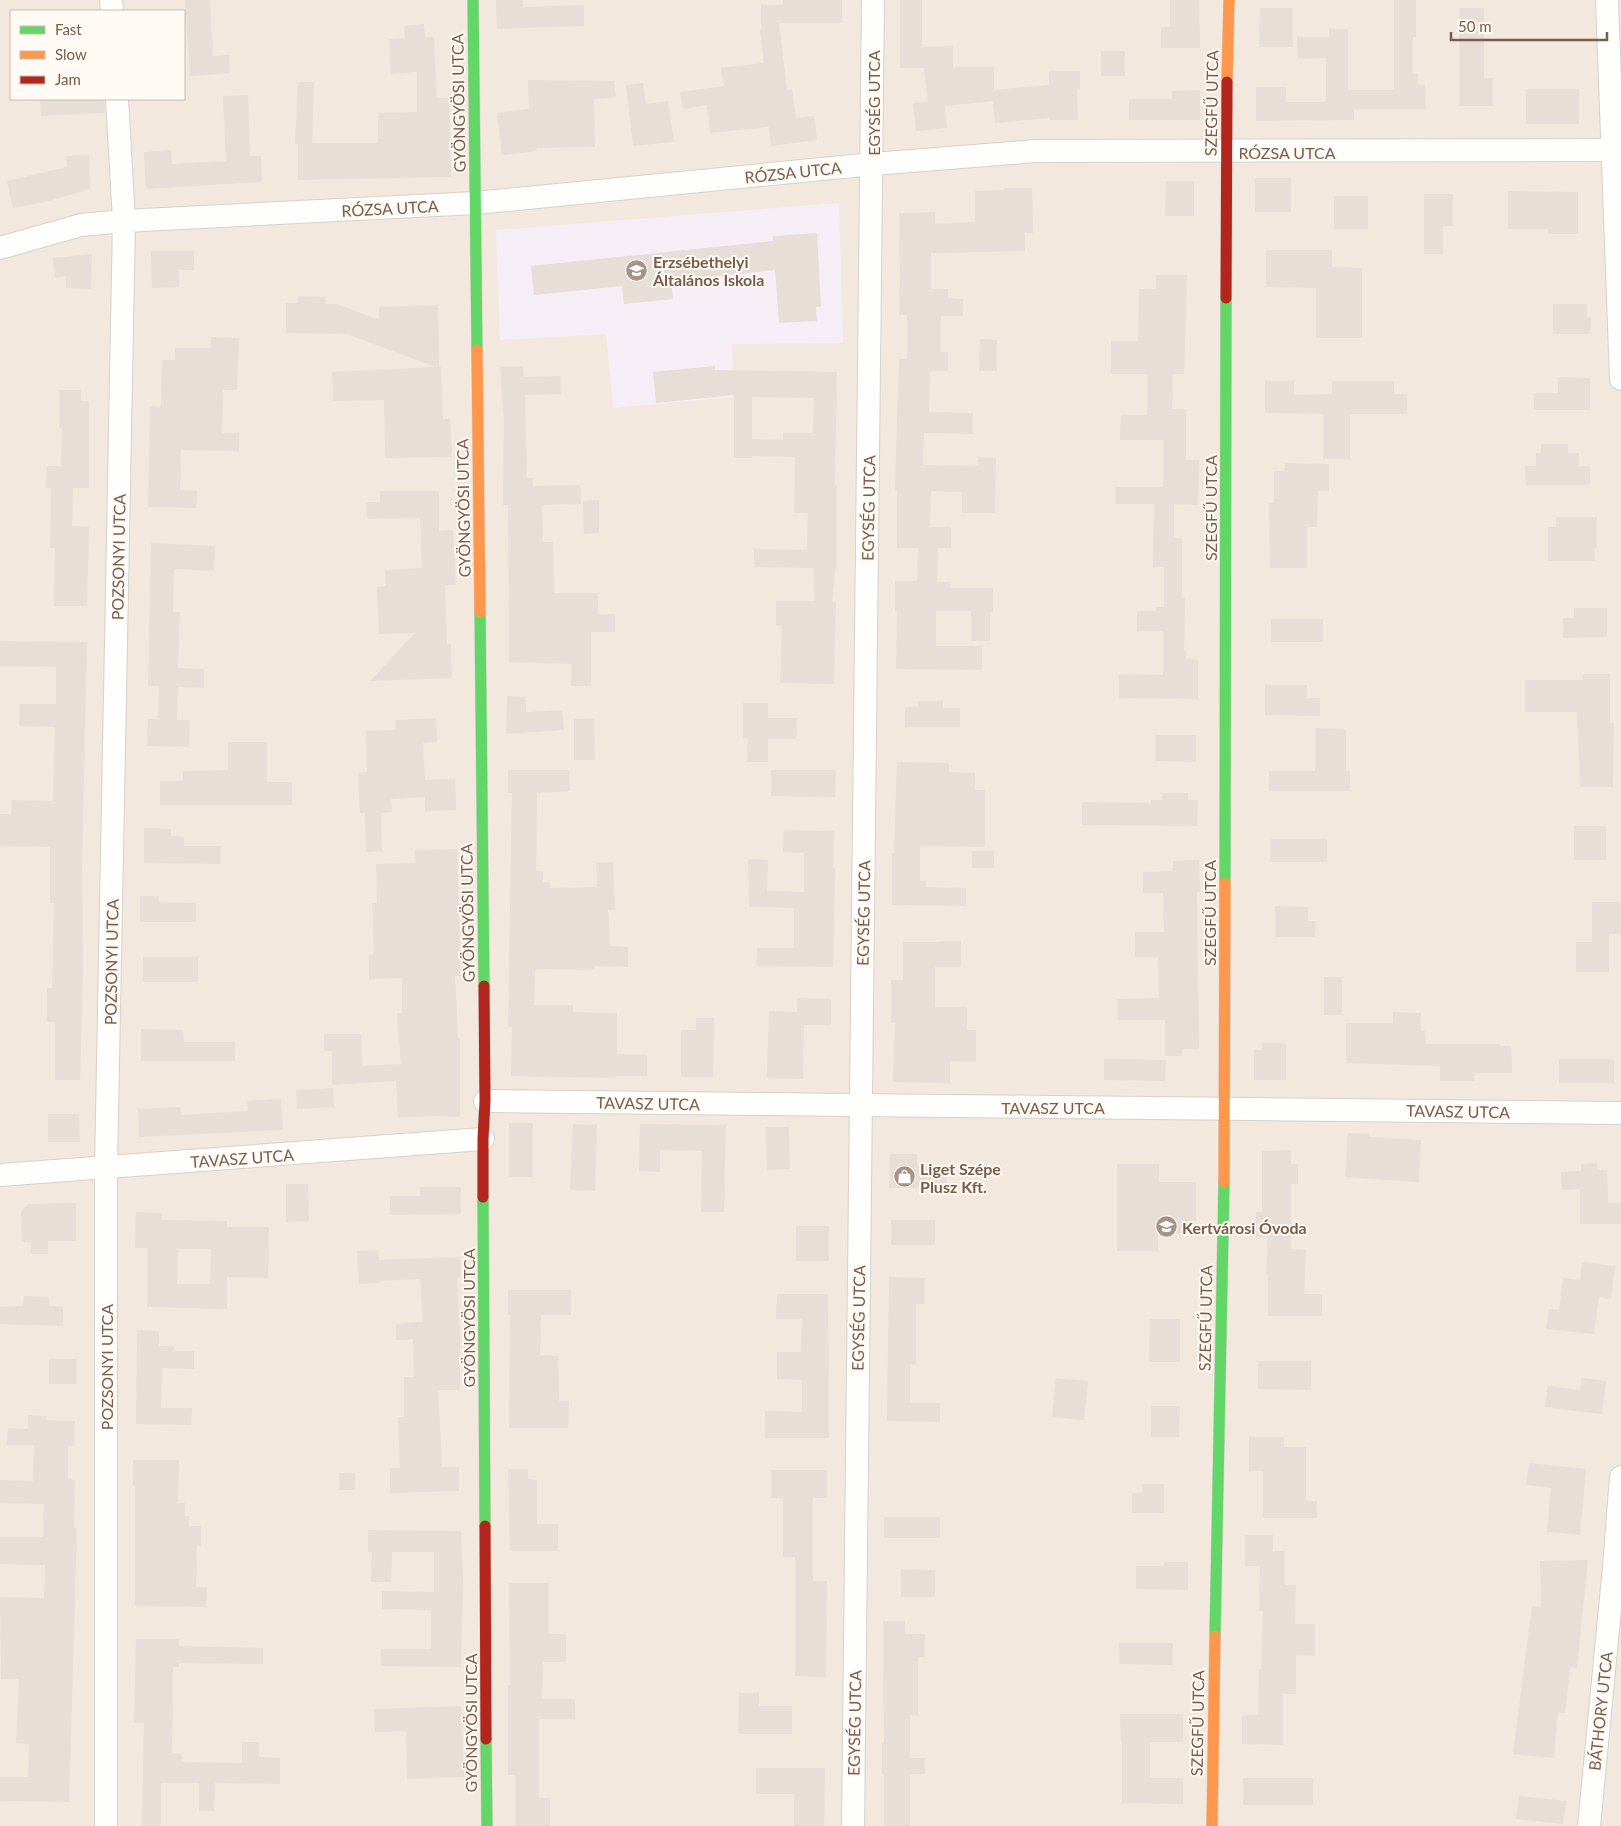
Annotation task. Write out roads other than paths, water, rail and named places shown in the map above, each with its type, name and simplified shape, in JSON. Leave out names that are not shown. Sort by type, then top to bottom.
[{"type":"street","name":"GYÖNGYÖSI UTCA","points":[[473,0],[485,1101],[483,1140],[487,1826]]},
{"type":"street","name":"EGYSÉG UTCA","points":[[853,1826],[873,164],[873,0]]},
{"type":"street","name":"SZEGFŰ UTCA","points":[[1212,1826],[1225,1108],[1226,152],[1229,0]]},
{"type":"street","points":[[1607,0],[1617,151],[1621,380]]},
{"type":"street","name":"POZSONYI UTCA","points":[[106,1826],[106,1168],[124,221],[117,100]]},
{"type":"street","name":"RÓZSA UTCA","points":[[0,248],[81,225],[124,221],[476,203],[873,164],[1036,151],[1617,151]]},
{"type":"street","name":"TAVASZ UTCA","points":[[485,1101],[1621,1113]]},
{"type":"street","name":"TAVASZ UTCA","points":[[0,1175],[483,1140]]},
{"type":"street","name":"BÁTHORY UTCA","points":[[1589,1826],[1618,1567],[1621,1477]]},
{"type":"place","name":"Erzsébethelyi Általános Iskola","points":[[637,270]]},
{"type":"place","name":"Liget Szépe Plusz Kft.","points":[[904,1177]]},
{"type":"place","name":"Kertvárosi Óvoda","points":[[1166,1227]]}]
